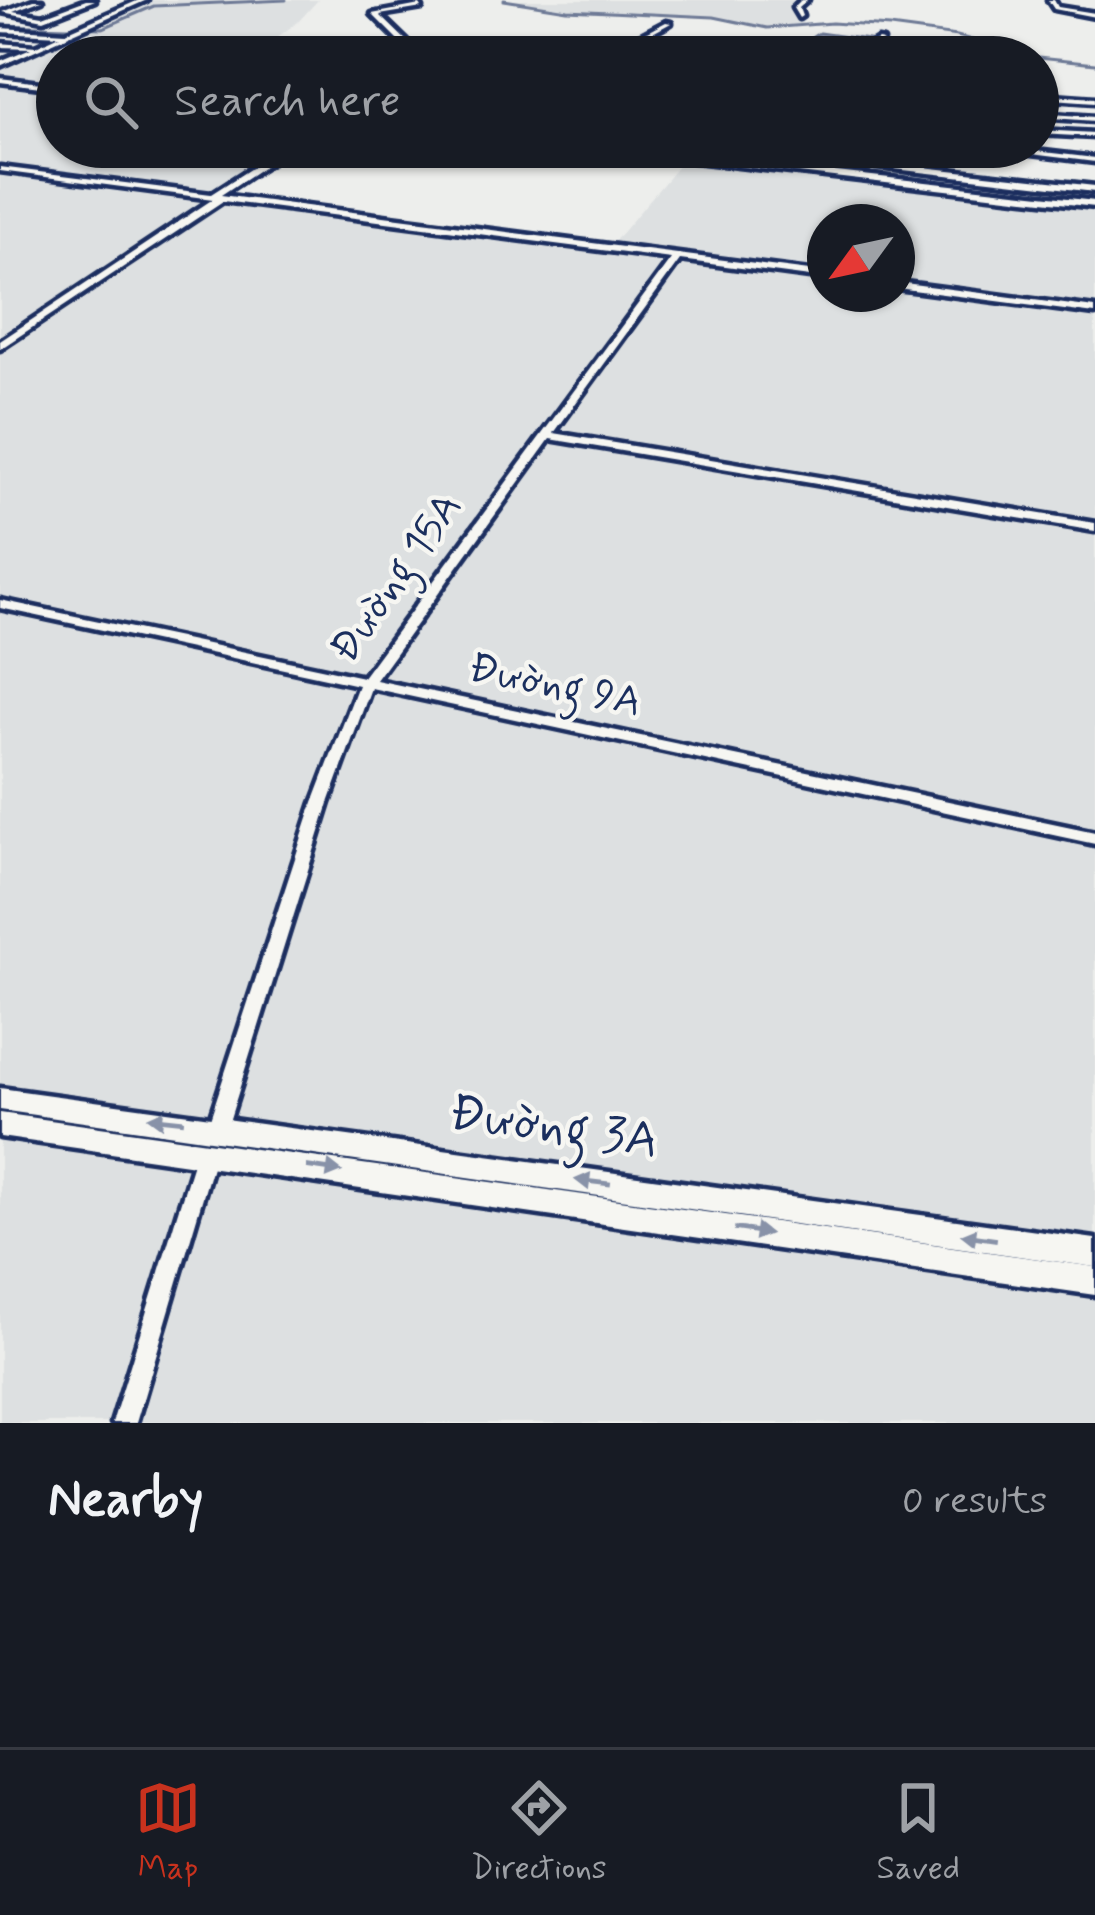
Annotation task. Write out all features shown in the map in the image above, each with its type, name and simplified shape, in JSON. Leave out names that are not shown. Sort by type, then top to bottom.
[{"type":"street","points":[[0,11],[25,0]]},
{"type":"street","points":[[39,0],[6,12],[44,18],[92,0]]},
{"type":"street","points":[[107,0],[140,2]]},
{"type":"street","points":[[799,16],[796,8],[805,0]]},
{"type":"street","points":[[1051,0],[1056,8],[1095,15]]},
{"type":"street","points":[[62,36],[140,2]]},
{"type":"street","points":[[398,36],[375,14],[420,7]]},
{"type":"street","points":[[0,11],[83,26]]},
{"type":"street","points":[[643,36],[668,22]]},
{"type":"street","points":[[0,30],[69,33]]},
{"type":"street","points":[[0,45],[36,46]]},
{"type":"street","points":[[0,64],[36,47]]},
{"type":"street","points":[[0,80],[36,84]]},
{"type":"street","points":[[1059,97],[1095,100]]},
{"type":"street","points":[[1059,123],[1095,119]]},
{"type":"street","points":[[1059,129],[1095,135]]},
{"type":"street","points":[[1059,156],[1095,160]]},
{"type":"street","points":[[0,346],[258,168]]},
{"type":"street","points":[[775,168],[1095,204]]},
{"type":"street","points":[[878,168],[1095,189]]},
{"type":"street","points":[[989,177],[994,168]]},
{"type":"street","points":[[0,169],[807,274]]},
{"type":"street","points":[[1065,201],[1070,186]]},
{"type":"street","name":"Đường 15A","points":[[124,1423],[321,803],[365,682],[550,436],[677,256]]},
{"type":"street","points":[[915,287],[1095,311]]},
{"type":"street","points":[[550,436],[1095,527]]},
{"type":"street","name":"Đường 9A","points":[[0,604],[1095,838]]},
{"type":"street","name":"Đường 3A","points":[[0,1099],[212,1139],[1095,1280]]},
{"type":"street","name":"Đường 3A","points":[[0,1125],[212,1139],[492,1169],[1095,1253]]},
{"type":"shaded area","points":[[147,0],[318,0],[279,36],[66,36]]},
{"type":"shaded area","points":[[504,0],[802,0],[794,8],[803,24],[767,28],[714,17],[567,10]]},
{"type":"shaded area","points":[[36,49],[36,168],[253,168],[209,196],[608,249],[677,168],[772,168],[1095,205],[1095,1423],[0,1423],[0,65]]},
{"type":"waterway","points":[[0,25],[103,28],[154,6],[286,0]]},
{"type":"waterway","points":[[504,0],[567,10],[714,17],[767,28],[832,23],[957,36]]},
{"type":"waterway","points":[[1059,60],[1095,64]]}]
